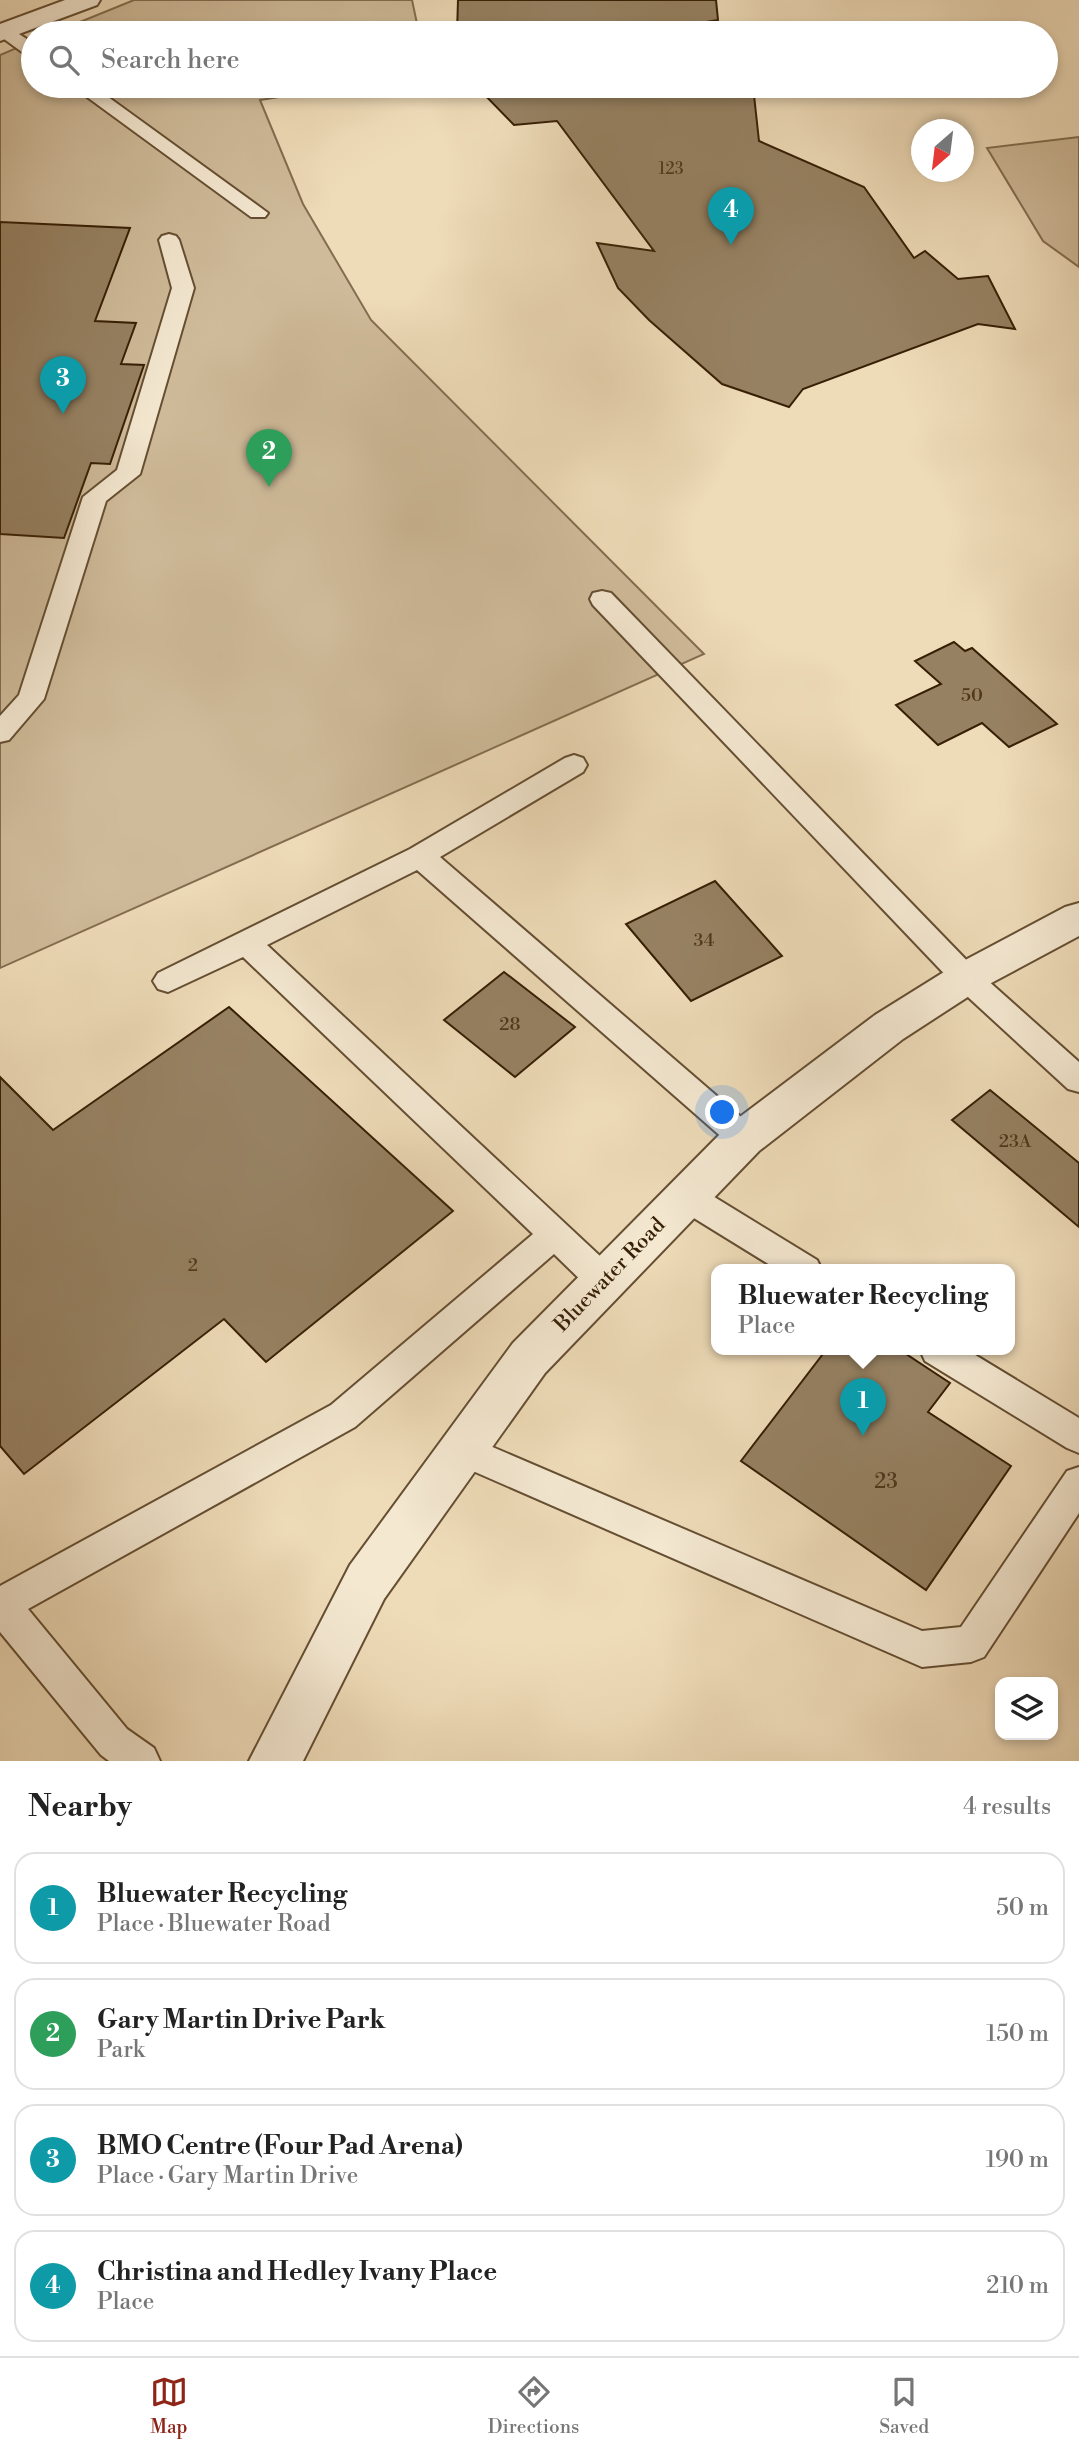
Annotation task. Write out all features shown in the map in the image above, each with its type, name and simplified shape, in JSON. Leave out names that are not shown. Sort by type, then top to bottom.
[{"type":"street","points":[[28,21],[88,0]]},
{"type":"street","points":[[2,30],[21,23]]},
{"type":"street","name":"Bluewater Road","points":[[275,1761],[367,1582],[529,1358],[744,1139],[889,1027],[967,978],[1079,918]]},
{"type":"lane","points":[[2,30],[21,43]]},
{"type":"lane","points":[[98,98],[258,213]]},
{"type":"lane","points":[[0,733],[31,699],[95,497],[128,474],[183,288],[169,240]]},
{"type":"lane","points":[[602,599],[967,978],[1079,1080]]},
{"type":"lane","points":[[168,981],[420,856],[574,765]]},
{"type":"lane","points":[[420,856],[744,1139]]},
{"type":"lane","points":[[246,942],[604,1281]]},
{"type":"lane","points":[[687,1197],[796,1264]]},
{"type":"lane","points":[[141,1761],[114,1742],[0,1605],[343,1416],[554,1235]]},
{"type":"lane","points":[[945,1355],[1079,1437]]},
{"type":"lane","points":[[462,1450],[922,1649],[971,1644],[1079,1483]]},
{"type":"shaded area","points":[[134,0],[412,0],[416,21],[82,21]]},
{"type":"shaded area","points":[[21,46],[21,98],[273,98],[260,100],[303,204],[371,320],[704,654],[0,968],[0,55]]},
{"type":"shaded area","points":[[1079,137],[1079,267],[1043,241],[987,148]]},
{"type":"building","points":[[458,0],[716,0],[718,20],[712,21],[457,21]]},
{"type":"building","points":[[488,98],[754,98],[759,141],[864,187],[914,258],[925,251],[958,279],[988,276],[1015,329],[978,324],[803,389],[789,407],[722,384],[649,320],[618,288],[597,243],[654,251],[557,121],[514,125]]},
{"type":"building","points":[[0,222],[130,228],[95,321],[136,323],[121,364],[144,365],[110,464],[91,463],[64,538],[0,534]]},
{"type":"building","points":[[954,642],[965,651],[972,648],[1057,724],[1009,747],[982,723],[938,745],[896,705],[941,684],[915,661]]},
{"type":"building","points":[[715,881],[782,956],[691,1001],[626,924]]},
{"type":"building","points":[[504,972],[575,1027],[515,1077],[444,1020]]},
{"type":"building","points":[[229,1007],[453,1211],[266,1362],[224,1319],[24,1474],[0,1446],[0,1077],[53,1130]]},
{"type":"building","points":[[990,1090],[1079,1163],[1079,1227],[952,1120]]},
{"type":"building","points":[[822,1355],[908,1355],[950,1383],[928,1412],[1011,1466],[926,1590],[741,1461]]},
{"type":"place","name":"Christina and Hedley Ivany Place","points":[[731,245]]},
{"type":"place","name":"BMO Centre (Four Pad Arena)","points":[[63,414]]},
{"type":"place","name":"Gary Martin Drive Park","points":[[269,487]]},
{"type":"place","name":"Bluewater Recycling","points":[[863,1436]]}]
